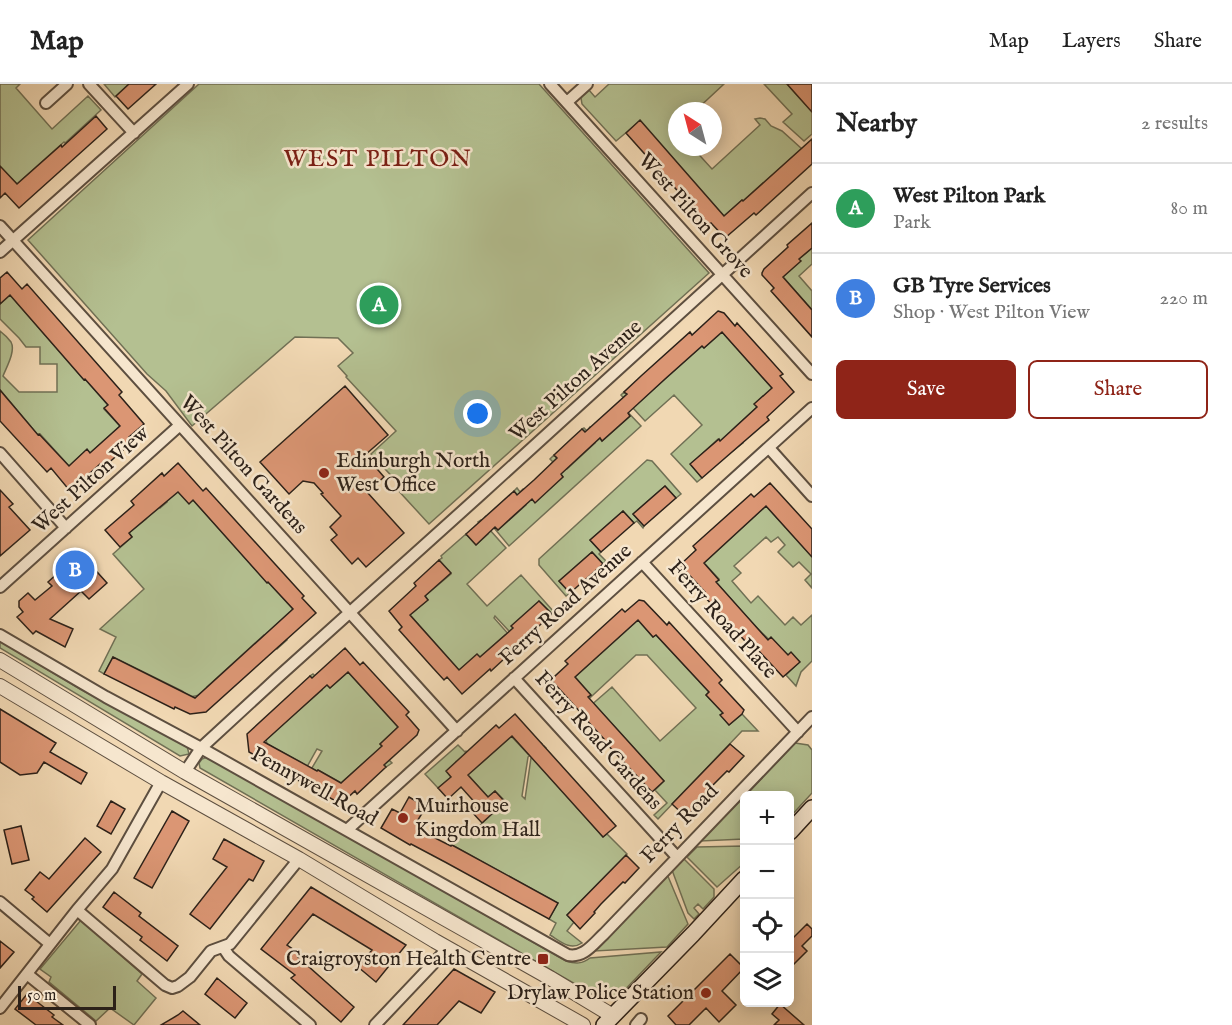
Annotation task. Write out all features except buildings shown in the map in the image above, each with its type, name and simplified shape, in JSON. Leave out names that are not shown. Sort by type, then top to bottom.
[{"type":"main road","points":[[794,827],[812,808]]},
{"type":"main road","points":[[609,1020],[740,883]]},
{"type":"street","points":[[46,103],[67,84]]},
{"type":"street","points":[[89,84],[134,133]]},
{"type":"street","points":[[0,252],[188,84]]},
{"type":"street","name":"West Pilton Grove","points":[[550,84],[812,374]]},
{"type":"street","points":[[567,102],[587,84]]},
{"type":"street","name":"West Pilton Avenue","points":[[185,772],[201,748],[349,611],[478,497],[812,193]]},
{"type":"street","name":"West Pilton Gardens","points":[[0,226],[457,731]]},
{"type":"street","name":"Ferry Road Avenue","points":[[347,830],[812,408]]},
{"type":"street","name":"West Pilton View","points":[[0,587],[180,425]]},
{"type":"street","points":[[769,448],[812,496]]},
{"type":"street","points":[[0,453],[66,528]]},
{"type":"street","name":"Ferry Road Place","points":[[642,562],[798,732]]},
{"type":"street","name":"Pennywell Road","points":[[0,635],[106,697],[568,955],[583,954],[604,934]]},
{"type":"street","points":[[0,660],[185,772],[510,955],[609,1020]]},
{"type":"street","name":"Ferry Road Gardens","points":[[514,678],[677,857]]},
{"type":"street","points":[[0,686],[161,782],[299,859],[583,1025]]},
{"type":"street","name":"Ferry Road","points":[[604,934],[812,717]]},
{"type":"street","points":[[177,791],[185,772]]},
{"type":"street","points":[[0,1008],[112,869],[161,782]]},
{"type":"street","points":[[77,910],[159,981],[171,987],[178,987],[211,951],[230,944],[299,859]]},
{"type":"street","points":[[0,902],[50,944]]},
{"type":"street","points":[[224,947],[229,956],[310,1025]]},
{"type":"street","points":[[375,1025],[448,948]]},
{"type":"street","points":[[27,974],[90,1025]]},
{"type":"green space","points":[[0,84],[20,84],[16,88],[52,129],[88,96],[101,110],[17,184],[0,166]]},
{"type":"green space","points":[[104,84],[129,84],[115,97]]},
{"type":"green space","points":[[199,84],[539,84],[709,273],[429,524],[396,488],[400,485],[371,454],[396,431],[338,366],[353,353],[338,338],[295,337],[192,426],[166,391],[147,374],[28,240]]},
{"type":"green space","points":[[609,84],[724,84],[705,102],[668,102],[668,153],[640,121],[616,141],[582,104],[581,98],[585,91],[589,90],[595,97]]},
{"type":"green space","points":[[764,84],[787,84],[812,112],[812,134],[804,141],[783,122],[792,114]]},
{"type":"green space","points":[[755,119],[765,119],[802,149],[724,216],[671,156],[700,156],[712,169],[760,125]]},
{"type":"green space","points":[[812,248],[812,264],[799,276],[812,291],[812,310],[783,277]]},
{"type":"green space","points":[[10,295],[108,405],[104,409],[120,426],[90,453],[87,450],[69,466],[40,434],[38,435],[0,390],[0,331],[12,346],[3,376],[19,392],[57,392],[57,364],[40,364],[40,347],[26,347],[0,319],[0,304]]},
{"type":"green space","points":[[722,332],[772,388],[757,407],[732,430],[743,443],[730,453],[718,439],[691,464],[702,478],[697,482],[671,454],[702,425],[674,395],[645,421],[621,395],[624,392],[636,405],[702,346],[704,348]]},
{"type":"green space","points":[[618,402],[641,426],[509,546],[485,517],[498,530],[526,505],[514,491],[517,488],[520,492],[523,489],[535,502],[563,477],[551,464],[553,462],[550,459],[554,455],[567,469],[595,443],[582,429],[587,431],[590,427],[602,441],[630,416]]},
{"type":"green space","points":[[647,460],[652,461],[681,494],[676,498],[665,486],[633,514],[644,526],[643,528],[637,521],[634,523],[623,511],[590,540],[606,561],[603,564],[592,552],[559,581],[570,593],[566,596],[539,565],[539,559]]},
{"type":"green space","points":[[175,487],[189,503],[193,500],[293,609],[275,626],[287,640],[277,649],[264,635],[200,695],[190,697],[113,657],[104,674],[99,671],[116,637],[100,629],[144,589],[113,554],[132,537],[129,533],[146,519],[156,505],[160,508],[167,502],[164,497]]},
{"type":"green space","points":[[766,506],[812,557],[812,588],[805,580],[811,574],[799,562],[793,567],[778,552],[785,545],[778,537],[771,542],[766,537],[734,566],[741,573],[732,581],[751,603],[758,596],[785,625],[793,617],[801,625],[812,615],[812,661],[801,672],[796,686],[786,675],[799,662],[776,646],[755,626],[716,582],[719,579],[704,563]]},
{"type":"green space","points":[[481,520],[506,548],[467,584],[487,606],[521,575],[554,612],[552,614],[539,601],[524,640],[520,643],[495,616],[494,618],[519,646],[517,648],[505,635],[480,657],[459,670],[410,615],[428,600],[425,596],[451,574],[439,560],[441,556],[466,534],[476,545],[488,534],[478,522]]},
{"type":"green space","points":[[638,620],[653,637],[656,635],[709,692],[706,695],[723,713],[721,715],[729,725],[742,714],[758,731],[742,731],[658,819],[654,815],[667,803],[655,790],[664,781],[594,704],[581,714],[612,687],[660,741],[696,708],[647,655],[636,655],[577,708],[591,695],[575,677]]},
{"type":"green space","points":[[0,641],[80,689],[187,746],[189,754],[180,756],[0,648]]},
{"type":"green space","points":[[348,672],[398,727],[380,744],[392,757],[389,760],[392,763],[386,767],[374,754],[341,783],[318,770],[308,786],[303,783],[322,751],[317,749],[299,781],[294,778],[302,763],[267,744],[266,739],[322,690],[310,676],[317,674],[330,688]]},
{"type":"green space","points":[[511,736],[528,754],[542,744],[528,757],[522,796],[525,799],[531,758],[544,746],[546,748],[534,759],[603,837],[607,834],[627,854],[567,915],[574,922],[567,931],[582,943],[578,945],[569,946],[550,935],[556,923],[549,919],[558,903],[450,844],[458,829],[470,835],[505,801],[495,791],[488,797],[456,762],[451,777],[438,788],[425,774],[458,745],[479,765]]},
{"type":"green space","points":[[795,743],[808,745],[812,750],[812,793],[794,813],[794,791],[750,791]]},
{"type":"green space","points":[[207,757],[566,961],[579,963],[590,958],[661,952],[617,998],[603,1000],[200,768],[199,763]]},
{"type":"green space","points":[[740,800],[740,839],[701,841]]},
{"type":"green space","points":[[740,846],[740,867],[717,887],[687,857],[697,847]]},
{"type":"green space","points":[[684,859],[714,889],[714,897],[703,909],[698,904],[694,908],[699,914],[694,919],[688,913],[672,870]]},
{"type":"green space","points":[[667,874],[688,924],[667,947],[595,951]]},
{"type":"green space","points":[[81,920],[142,974],[137,981],[156,998],[134,1025],[110,1008],[96,1021],[49,982],[51,977],[40,969]]},
{"type":"place","name":"West Pilton Park","points":[[379,305]]},
{"type":"place","name":"Edinburgh North West Office","points":[[324,473]]},
{"type":"place","name":"GB Tyre Services","points":[[75,570]]},
{"type":"place","name":"Muirhouse Kingdom Hall","points":[[403,818]]},
{"type":"place","name":"Craigroyston Health Centre","points":[[543,959]]},
{"type":"place","name":"Drylaw Police Station","points":[[706,993]]},
{"type":"district","name":"WEST PILTON","points":[[378,159]]}]
